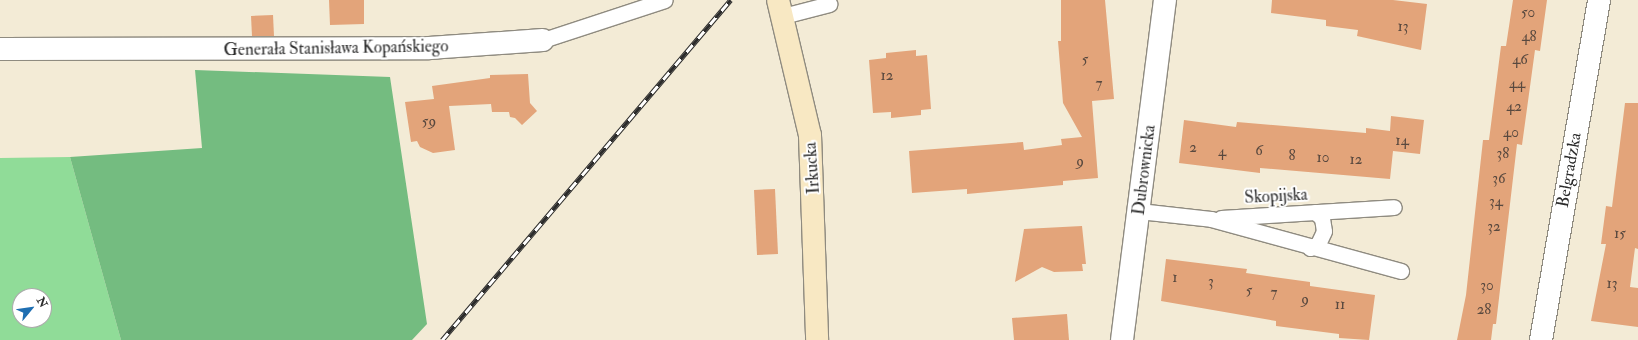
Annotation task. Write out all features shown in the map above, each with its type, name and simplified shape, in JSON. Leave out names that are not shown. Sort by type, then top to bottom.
[{"type":"street","name":"Dubrownicka","points":[[1122,340],[1165,0]]},
{"type":"street","name":"Belgradzka","points":[[1541,340],[1599,0]]},
{"type":"street","name":"Irkucka","points":[[780,8],[810,135],[817,340]]},
{"type":"street","name":"Generała Stanisława Kopańskiego","points":[[0,49],[429,48],[543,40]]},
{"type":"lane","name":"Generała Stanisława Kopańskiego","points":[[543,40],[665,0]]},
{"type":"lane","points":[[780,8],[829,4]]},
{"type":"lane","points":[[1315,212],[1394,207]]},
{"type":"lane","name":"Skopijska","points":[[1139,211],[1211,219],[1310,248],[1318,244],[1324,230],[1322,218],[1315,212],[1211,219]]},
{"type":"lane","points":[[1310,248],[1401,271]]},
{"type":"green space","points":[[195,70],[390,77],[427,324],[412,340],[121,340],[70,157],[202,148]]},
{"type":"green space","points":[[70,157],[121,340],[0,340],[0,158]]},
{"type":"building","points":[[329,0],[364,0],[364,24],[330,25]]},
{"type":"building","points":[[1061,0],[1105,0],[1114,99],[1092,101],[1098,178],[1063,181],[1063,185],[967,194],[967,189],[912,193],[909,151],[1023,142],[1024,150],[1062,145],[1061,139],[1082,137],[1063,103],[1058,41],[1061,41]]},
{"type":"building","points":[[1272,0],[1393,0],[1427,4],[1421,50],[1357,36],[1358,30],[1326,26],[1326,20],[1271,13]]},
{"type":"building","points":[[1513,0],[1547,0],[1540,51],[1535,50],[1522,145],[1517,144],[1496,324],[1493,324],[1491,340],[1457,340],[1466,295],[1483,140],[1489,140],[1501,46],[1506,46]]},
{"type":"building","points":[[273,15],[274,36],[252,36],[251,16]]},
{"type":"building","points":[[916,50],[916,56],[927,55],[931,109],[921,110],[921,115],[891,118],[891,112],[873,113],[869,60],[886,58],[886,53]]},
{"type":"building","points":[[528,74],[530,103],[537,111],[522,125],[515,118],[510,117],[509,112],[492,112],[491,104],[449,106],[455,150],[433,153],[420,147],[417,141],[411,142],[405,102],[434,99],[432,86],[490,78],[490,75]]},
{"type":"building","points":[[1625,103],[1638,103],[1638,249],[1635,248],[1630,287],[1638,288],[1638,327],[1591,321],[1606,244],[1601,244],[1606,206],[1612,207]]},
{"type":"building","points":[[1391,116],[1424,120],[1420,154],[1393,151],[1390,179],[1260,168],[1260,173],[1179,163],[1184,120],[1236,127],[1237,122],[1366,133],[1366,128],[1390,131]]},
{"type":"building","points":[[775,189],[778,254],[757,255],[754,190]]},
{"type":"building","points":[[1082,226],[1086,264],[1082,264],[1083,271],[1054,272],[1042,267],[1015,282],[1024,229]]},
{"type":"building","points":[[1166,259],[1247,269],[1246,273],[1310,282],[1310,286],[1375,295],[1369,340],[1339,338],[1339,334],[1276,326],[1276,321],[1161,301]]},
{"type":"building","points":[[1067,314],[1069,340],[1014,340],[1012,318]]},
{"type":"railway","points":[[442,340],[730,0]]}]
